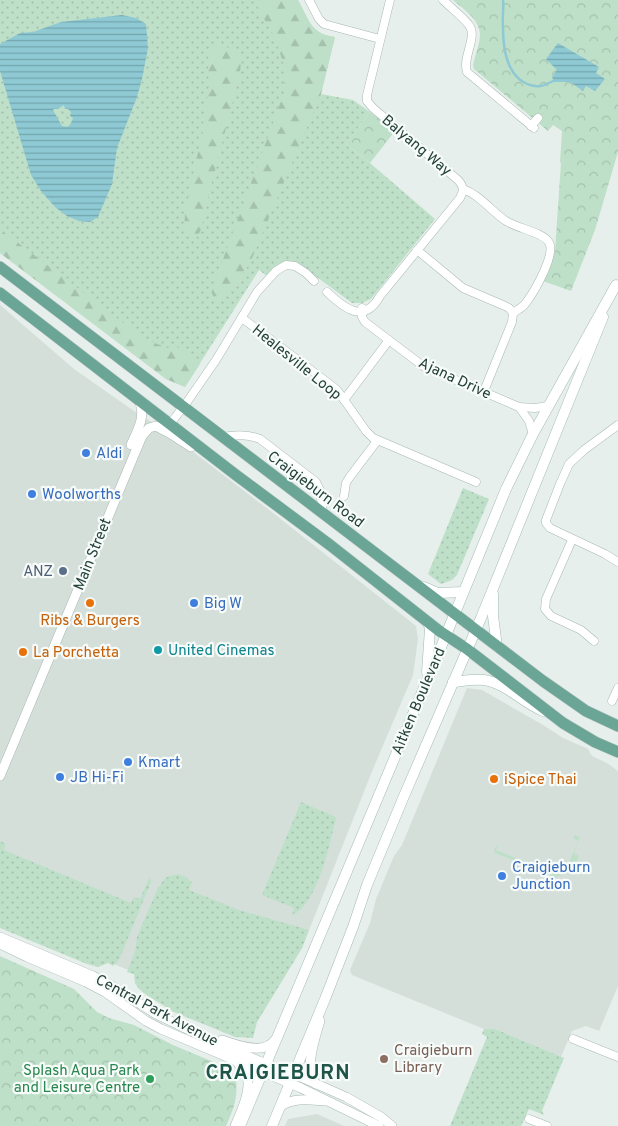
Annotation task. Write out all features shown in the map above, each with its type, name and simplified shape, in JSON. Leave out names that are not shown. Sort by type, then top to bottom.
[{"type":"main road","name":"Craigieburn Road","points":[[0,267],[568,700],[618,726]]},
{"type":"main road","name":"Aitken Boulevard","points":[[240,1126],[506,489],[548,406],[617,282]]},
{"type":"main road","name":"Aitken Boulevard","points":[[272,1126],[353,928],[367,885],[494,586],[617,282]]},
{"type":"main road","points":[[0,293],[140,402],[555,717],[582,734],[618,752]]},
{"type":"main road","points":[[416,584],[438,593],[463,592]]},
{"type":"main road","points":[[494,586],[492,616],[497,647]]},
{"type":"main road","points":[[427,678],[430,629],[428,622]]},
{"type":"main road","points":[[453,682],[486,680],[498,685],[535,708],[555,717]]},
{"type":"street","points":[[309,0],[319,19],[324,24],[380,39]]},
{"type":"street","name":"Balyang Way","points":[[390,0],[367,95],[370,105],[462,183],[463,192],[476,195],[507,222],[544,237],[551,246],[537,285],[524,305],[513,313]]},
{"type":"street","points":[[442,0],[468,24],[471,30],[465,65],[467,72],[532,127],[538,118]]},
{"type":"street","points":[[170,424],[216,360],[257,292],[270,279],[285,270],[292,270],[352,306],[363,309],[380,296],[463,192]]},
{"type":"street","points":[[417,250],[463,288],[505,306],[513,313],[512,322],[484,391]]},
{"type":"street","name":"Ajana Drive","points":[[363,309],[369,325],[423,366],[519,407],[535,408],[548,406]]},
{"type":"street","name":"Healesville Loop","points":[[242,318],[336,389],[366,431],[377,441],[476,482]]},
{"type":"street","points":[[344,400],[389,340]]},
{"type":"street","name":"Main Street","points":[[0,761],[141,423],[143,411],[140,402]]},
{"type":"street","points":[[519,407],[529,421],[533,434]]},
{"type":"street","points":[[618,425],[584,450],[569,464],[546,516],[546,523],[550,528],[572,540],[610,556],[618,562]]},
{"type":"street","name":"Main Street","points":[[0,776],[139,441],[146,431],[156,426],[184,442],[220,467],[236,475]]},
{"type":"street","points":[[223,437],[242,435],[260,439],[316,482],[320,490],[323,513]]},
{"type":"street","points":[[344,496],[349,478],[377,441]]},
{"type":"street","points":[[572,540],[546,598],[545,609],[551,616],[581,630],[594,641]]},
{"type":"street","points":[[612,701],[618,688]]},
{"type":"street","name":"Central Park Avenue","points":[[0,937],[93,976],[156,1014],[182,1025],[264,1068]]},
{"type":"street","name":"Central Park Avenue","points":[[0,944],[105,992],[146,1021],[161,1029],[236,1061],[316,1084],[363,1106],[392,1126]]},
{"type":"street","points":[[316,1084],[310,1070],[312,1052],[323,1014],[325,999]]},
{"type":"street","points":[[182,1025],[236,1045],[247,1047],[266,1047],[275,1040]]},
{"type":"street","points":[[574,1039],[618,1057]]},
{"type":"street","points":[[235,1126],[245,1101],[247,1078],[244,1070],[236,1061]]},
{"type":"street","name":"Central Park Avenue","points":[[292,1078],[332,1102],[379,1126]]},
{"type":"street","points":[[281,1106],[295,1100],[332,1102]]},
{"type":"street","points":[[529,1119],[547,1126]]},
{"type":"shaded area","points":[[0,305],[74,369],[167,432],[416,626],[418,639],[413,675],[373,769],[302,948],[257,1022],[0,918]]},
{"type":"shaded area","name":"Craigieburn Junction","points":[[467,688],[482,690],[563,738],[588,749],[592,756],[618,771],[618,986],[599,1031],[586,1026],[572,1031],[561,1057],[495,1029],[484,1029],[352,975],[350,970],[370,923],[376,899],[394,856],[402,845]]},
{"type":"shaded area","points":[[317,1114],[344,1126],[285,1126],[288,1119]]},
{"type":"green space","points":[[0,0],[298,0],[315,29],[323,34],[335,37],[321,94],[353,100],[370,112],[346,144],[435,219],[371,299],[362,303],[352,303],[306,269],[294,263],[267,276],[259,270],[185,387],[166,379],[0,253]]},
{"type":"green space","points":[[257,0],[298,0],[315,29],[323,34],[335,37],[321,94],[250,263],[229,294],[220,302],[214,302],[212,291],[218,273],[285,90],[283,62],[275,38],[258,8]]},
{"type":"green space","points":[[453,0],[618,0],[618,152],[595,230],[571,291],[543,281],[555,251],[562,131],[553,125],[548,131],[474,69],[473,65],[480,38],[479,29],[470,15]]},
{"type":"green space","points":[[217,46],[228,48],[241,60],[240,74],[204,213],[202,228],[197,237],[189,237],[184,234],[185,213],[201,138],[209,86],[209,48]]},
{"type":"green space","points":[[370,112],[395,131],[370,163],[346,144]]},
{"type":"green space","points":[[0,229],[143,338],[167,348],[177,347],[200,364],[185,387],[166,379],[0,253]]},
{"type":"green space","points":[[463,488],[489,499],[457,575],[452,580],[441,584],[428,574]]},
{"type":"green space","points":[[301,802],[336,817],[322,872],[316,886],[301,909],[292,916],[294,908],[262,895]]},
{"type":"green space","points":[[575,835],[580,837],[574,853],[579,856],[573,870],[570,873],[555,877],[495,853],[494,850],[498,845],[496,850],[554,874],[556,869],[565,872],[578,841],[573,838]]},
{"type":"green space","points":[[0,841],[6,844],[4,850],[131,903],[134,897],[140,899],[150,876],[151,882],[119,960],[113,966],[108,963],[98,967],[87,964],[0,928]]},
{"type":"green space","points":[[177,874],[184,876],[192,882],[189,890],[239,910],[309,930],[302,948],[257,1022],[253,1038],[235,1037],[174,1012],[139,989],[135,983],[134,974],[127,972],[135,952],[137,937],[158,888],[165,878]]},
{"type":"green space","points":[[0,956],[74,989],[97,1012],[109,1018],[134,1025],[173,1045],[223,1066],[236,1078],[235,1103],[226,1126],[0,1126]]},
{"type":"green space","points":[[484,1029],[495,1029],[564,1058],[542,1111],[544,1115],[529,1109],[521,1126],[450,1126],[487,1037],[482,1034]]},
{"type":"water","points":[[122,15],[136,18],[146,24],[148,48],[137,97],[117,148],[112,184],[98,217],[90,222],[79,221],[67,216],[55,207],[41,191],[31,175],[0,71],[0,44],[20,33],[33,32],[61,22]],"holes":[[[64,105],[65,109],[71,112],[70,116],[73,118],[68,127],[62,126],[53,110]]]},
{"type":"water","points":[[558,43],[599,67],[596,73],[605,79],[595,91],[586,86],[583,91],[570,82],[554,82],[552,77],[557,70],[546,59]]},
{"type":"waterway","points":[[503,0],[505,51],[514,73],[519,79],[533,86],[544,85],[555,80]]},
{"type":"place","name":"Aldi","points":[[86,453]]},
{"type":"place","name":"Woolworths","points":[[32,494]]},
{"type":"place","name":"ANZ","points":[[63,571]]},
{"type":"place","name":"Ribs & Burgers","points":[[90,603]]},
{"type":"place","name":"Big W","points":[[194,603]]},
{"type":"place","name":"United Cinemas","points":[[158,650]]},
{"type":"place","name":"La Porchetta","points":[[23,652]]},
{"type":"place","name":"Kmart","points":[[128,762]]},
{"type":"place","name":"JB Hi-Fi","points":[[60,777]]},
{"type":"place","name":"iSpice Thai","points":[[494,779]]},
{"type":"place","name":"Craigieburn Junction","points":[[502,876]]},
{"type":"place","name":"Craigieburn Library","points":[[384,1059]]},
{"type":"place","name":"Splash Aqua Park and Leisure Centre","points":[[150,1079]]},
{"type":"district","name":"CRAIGIEBURN","points":[[278,1072]]}]
